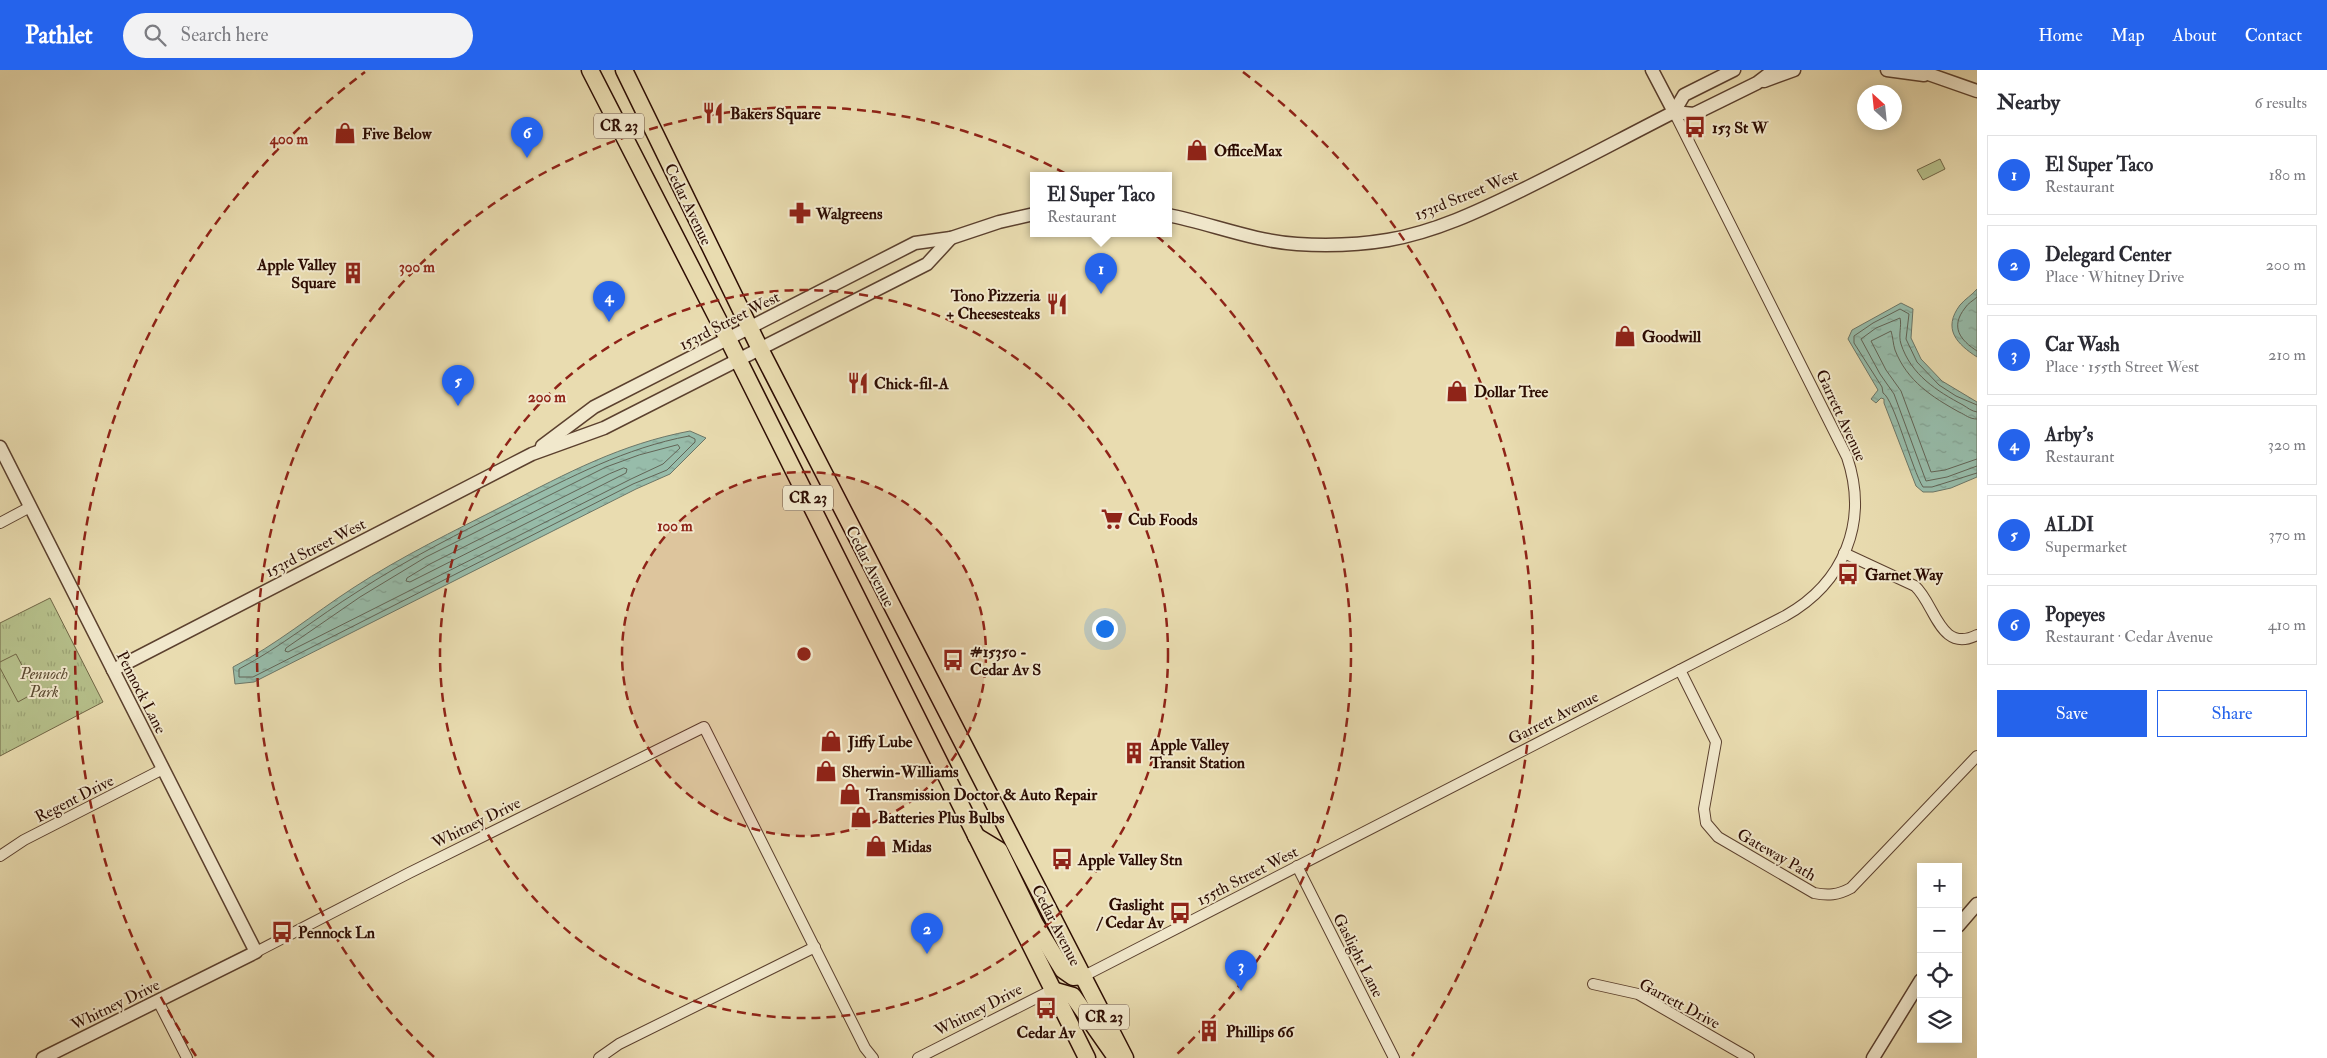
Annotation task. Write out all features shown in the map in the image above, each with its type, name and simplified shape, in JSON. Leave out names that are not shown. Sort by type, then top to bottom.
[{"type":"main road","name":"Cedar Avenue","points":[[590,70],[728,339],[1087,1058]]},
{"type":"main road","name":"Cedar Avenue","points":[[624,70],[760,349],[1125,1058]]},
{"type":"main road","points":[[976,836],[999,850],[1035,924],[1063,970],[1073,977],[1084,976]]},
{"type":"main road","points":[[1052,990],[1072,996],[1116,1058]]},
{"type":"street","name":"Garrett Avenue","points":[[1424,801],[1801,607],[1827,582],[1844,553],[1853,526],[1856,503],[1854,481],[1847,457],[1652,70]]},
{"type":"street","name":"153rd Street West","points":[[1674,112],[1684,95],[1734,70]]},
{"type":"street","name":"153rd Street West","points":[[1172,216],[1234,234],[1296,244],[1328,246],[1389,240],[1447,224],[1482,209],[1674,112],[1694,114],[1757,83],[1774,70]]},
{"type":"street","points":[[1757,83],[1794,70]]},
{"type":"street","points":[[1887,70],[1933,76]]},
{"type":"street","points":[[1917,70],[1977,91]]},
{"type":"street","name":"153rd Street West","points":[[532,454],[594,407],[915,243],[951,238],[999,222],[1030,215]]},
{"type":"street","name":"153rd Street West","points":[[113,670],[532,454],[604,428],[927,264],[951,238]]},
{"type":"street","name":"Pennock Lane","points":[[0,447],[256,952]]},
{"type":"street","points":[[0,523],[30,507]]},
{"type":"street","points":[[1844,553],[1915,586],[1923,593],[1939,625],[1952,637],[1966,639],[1977,635]]},
{"type":"street","name":"Gateway Path","points":[[1680,670],[1716,742],[1704,809],[1706,823],[1718,837],[1814,893],[1825,896],[1839,894],[1851,888],[1977,756]]},
{"type":"street","name":"Whitney Drive","points":[[43,1058],[409,873],[704,727],[865,1048],[873,1058]]},
{"type":"street","name":"Regent Drive","points":[[0,856],[24,840],[163,769]]},
{"type":"street","name":"155th Street West","points":[[1084,976],[1424,801]]},
{"type":"street","name":"Gaslight Lane","points":[[1297,866],[1394,1058]]},
{"type":"street","points":[[1962,921],[1977,904]]},
{"type":"street","points":[[599,1058],[619,1044],[815,947]]},
{"type":"street","name":"Garrett Drive","points":[[1593,984],[1638,994],[1749,1058]]},
{"type":"street","points":[[1873,1058],[1917,986]]},
{"type":"street","name":"Whitney Drive","points":[[918,1058],[1052,990]]},
{"type":"street","points":[[158,1001],[187,1058]]},
{"type":"green space","points":[[1940,159],[1945,169],[1923,180],[1917,170]]},
{"type":"green space","name":"Pennoch Park","points":[[50,598],[103,702],[0,756],[0,623]]},
{"type":"green space","points":[[16,654],[36,692],[18,702],[0,668],[0,662]]},
{"type":"water","points":[[1977,289],[1977,357],[1958,341],[1952,329],[1952,321],[1960,305]]},
{"type":"water","points":[[1901,303],[1913,309],[1911,338],[1921,359],[1942,381],[1977,402],[1977,477],[1951,488],[1933,492],[1923,492],[1916,486],[1884,399],[1881,398],[1876,403],[1871,399],[1878,390],[1848,339],[1852,330]]},
{"type":"water","points":[[690,431],[706,438],[670,474],[636,489],[254,682],[235,684],[233,667],[279,639],[353,588],[409,555],[447,534],[595,461],[641,444]]},
{"type":"place","name":"Bakers Square","points":[[713,113]]},
{"type":"place","name":"153 St W","points":[[1695,127]]},
{"type":"place","name":"Five Below","points":[[345,133]]},
{"type":"place","name":"OfficeMax","points":[[1197,150]]},
{"type":"place","name":"Popeyes","points":[[527,158]]},
{"type":"place","name":"Walgreens","points":[[800,213]]},
{"type":"place","name":"Apple Valley Square","points":[[353,273]]},
{"type":"place","name":"El Super Taco","points":[[1101,294]]},
{"type":"place","name":"Tono Pizzeria + Cheesesteaks","points":[[1057,304]]},
{"type":"place","name":"Arby's","points":[[609,322]]},
{"type":"place","name":"Goodwill","points":[[1625,336]]},
{"type":"place","name":"Chick-fil-A","points":[[858,383]]},
{"type":"place","name":"Dollar Tree","points":[[1457,391]]},
{"type":"place","name":"ALDI","points":[[458,406]]},
{"type":"place","name":"Cub Foods","points":[[1112,519]]},
{"type":"place","name":"Garnet Way","points":[[1848,574]]},
{"type":"place","name":"#15350 - Cedar Av S","points":[[953,660]]},
{"type":"place","name":"Jiffy Lube","points":[[831,741]]},
{"type":"place","name":"Apple Valley Transit Station","points":[[1134,753]]},
{"type":"place","name":"Sherwin-Williams","points":[[826,771]]},
{"type":"place","name":"Transmission Doctor & Auto Repair","points":[[850,794]]},
{"type":"place","name":"Batteries Plus Bulbs","points":[[861,817]]},
{"type":"place","name":"Midas","points":[[876,846]]},
{"type":"place","name":"Apple Valley Stn","points":[[1062,859]]},
{"type":"place","name":"Gaslight / Cedar Av","points":[[1180,913]]},
{"type":"place","name":"Pennock Ln","points":[[282,932]]},
{"type":"place","name":"Delegard Center","points":[[927,954]]},
{"type":"place","name":"Car Wash","points":[[1241,991]]},
{"type":"place","name":"Cedar Av","points":[[1046,1008]]},
{"type":"place","name":"Phillips 66","points":[[1209,1031]]}]
